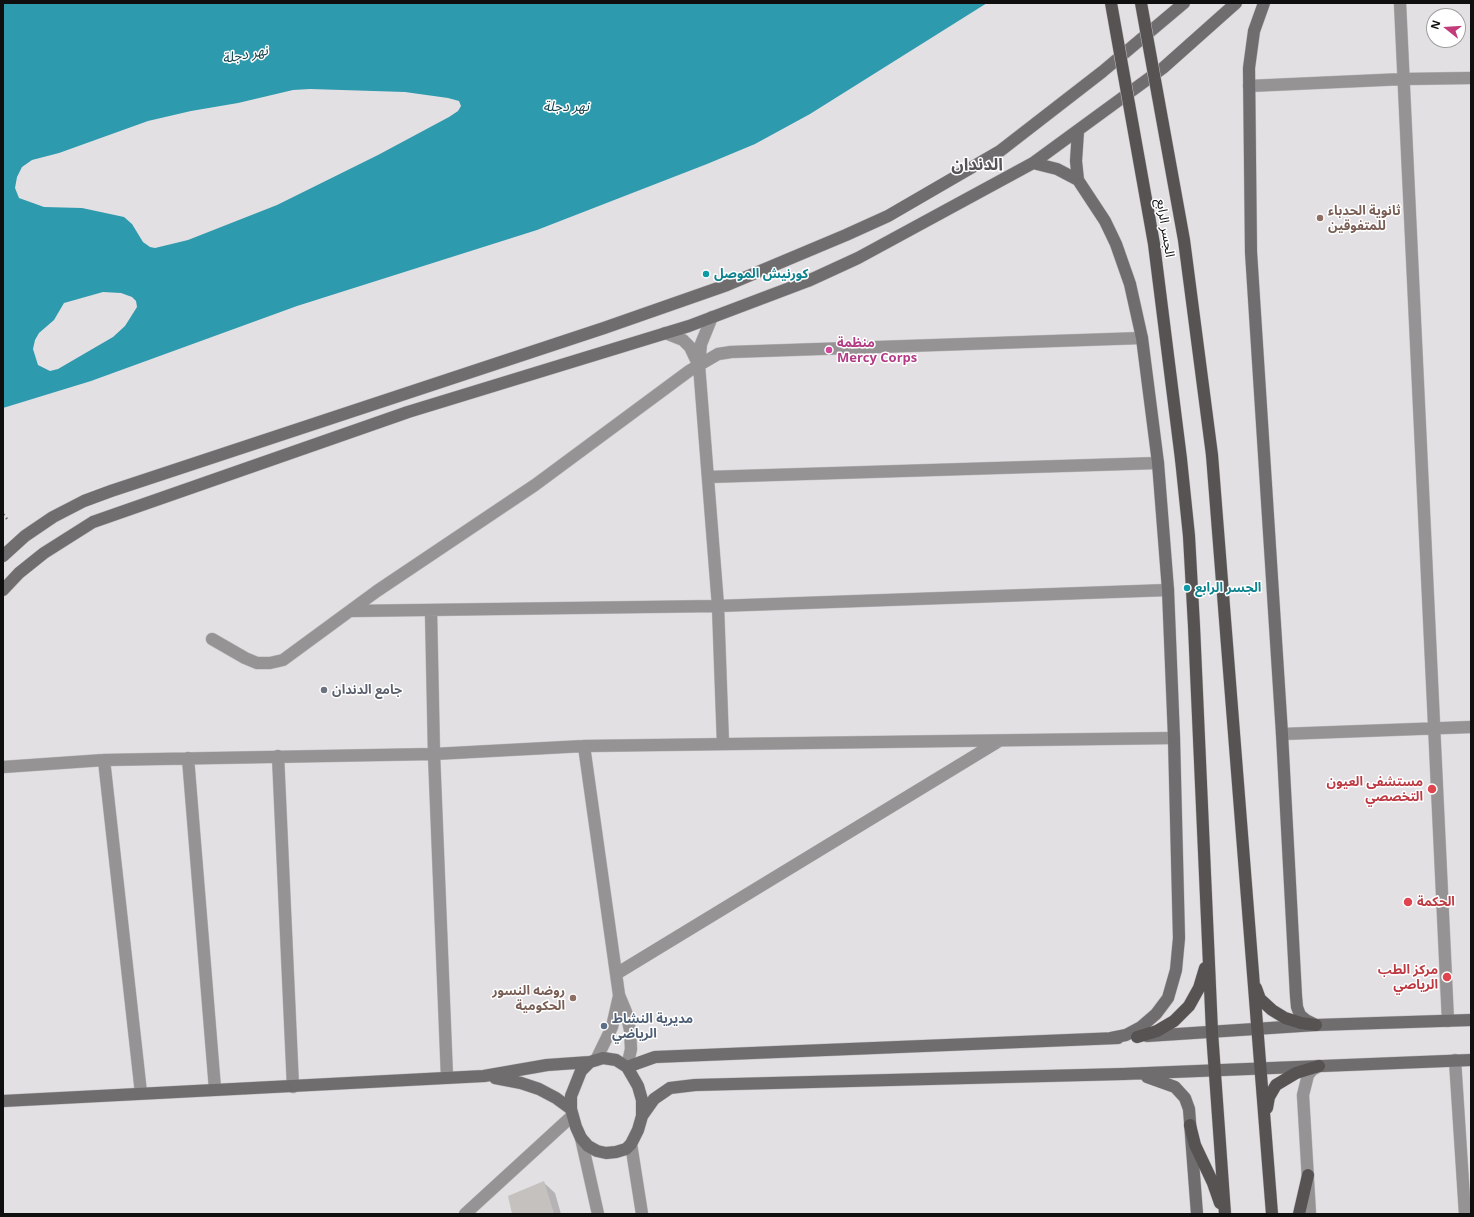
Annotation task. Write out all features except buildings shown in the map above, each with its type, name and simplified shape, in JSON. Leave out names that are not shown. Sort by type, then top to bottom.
[{"type":"main road","name":"الجسر الرابع","points":[[1111,3],[1154,244],[1181,459],[1194,626],[1207,943]]},
{"type":"main road","name":"الجسر الرابع","points":[[1142,3],[1184,240],[1212,455],[1252,976]]},
{"type":"main road","points":[[1207,943],[1224,1214]]},
{"type":"main road","points":[[1137,1037],[1156,1031],[1168,1024],[1189,1006],[1200,988],[1205,966],[1207,943]]},
{"type":"main road","points":[[1252,976],[1260,999],[1272,1010],[1285,1018],[1316,1025]]},
{"type":"main road","points":[[1252,976],[1261,1068],[1272,1214]]},
{"type":"main road","points":[[1266,1135],[1266,1109],[1269,1097],[1276,1086],[1296,1073],[1319,1066]]},
{"type":"main road","points":[[1190,1126],[1195,1145],[1213,1183],[1224,1214]]},
{"type":"main road","points":[[1299,1214],[1308,1175]]},
{"type":"street","points":[[3,556],[26,536],[53,517],[84,501],[604,328],[727,285],[846,236],[888,216],[1000,151],[1095,77],[1184,3]]},
{"type":"street","points":[[3,590],[19,572],[44,553],[93,522],[408,412],[712,318],[808,281],[858,258],[1033,163],[1078,132],[1163,68],[1236,3]]},
{"type":"street","points":[[1264,3],[1251,49],[1249,86],[1251,252],[1282,734],[1297,1007],[1300,1015],[1316,1025]]},
{"type":"street","points":[[1400,3],[1448,1021]]},
{"type":"street","points":[[1249,86],[1404,79],[1471,78]]},
{"type":"street","points":[[1078,132],[1076,161],[1078,180],[1105,221],[1121,257],[1135,301],[1142,338],[1158,463],[1168,590],[1174,738],[1179,938],[1176,970],[1168,998],[1156,1014],[1141,1028],[1126,1035],[1111,1038]]},
{"type":"street","points":[[1033,163],[1057,169],[1078,180]]},
{"type":"street","points":[[712,318],[701,344],[699,365],[718,606],[723,744]]},
{"type":"street","points":[[665,333],[683,340],[690,347],[699,365]]},
{"type":"street","points":[[212,639],[245,658],[257,663],[270,663],[283,660],[350,611],[535,485],[699,365],[718,354],[730,352],[1142,338]]},
{"type":"street","points":[[708,476],[1158,463]]},
{"type":"street","points":[[350,611],[718,606],[1168,590]]},
{"type":"street","points":[[431,610],[434,754],[447,1077]]},
{"type":"street","points":[[1282,734],[1471,727]]},
{"type":"street","points":[[3,767],[104,760],[434,754],[584,746],[1174,738]]},
{"type":"street","points":[[616,974],[1000,740]]},
{"type":"street","points":[[584,746],[619,995],[626,1012],[630,1030],[631,1049],[627,1067]]},
{"type":"street","points":[[278,756],[293,1086]]},
{"type":"street","points":[[188,758],[215,1089]]},
{"type":"street","points":[[104,760],[141,1093]]},
{"type":"street","points":[[598,1214],[581,1138],[572,1113],[571,1096],[581,1071],[593,1061],[612,1027],[619,995]]},
{"type":"street","points":[[627,1067],[655,1057],[1137,1037],[1316,1025],[1471,1020]]},
{"type":"street","points":[[3,1101],[484,1076],[547,1065],[593,1061],[603,1058],[616,1060],[627,1067],[638,1086],[642,1100],[642,1116],[638,1130],[631,1144],[626,1149],[616,1152],[606,1153],[596,1151],[588,1146],[581,1138]]},
{"type":"street","points":[[1455,1060],[1465,1214]]},
{"type":"street","points":[[642,1116],[654,1099],[670,1088],[695,1085],[1132,1074],[1471,1060]]},
{"type":"street","points":[[1310,1214],[1303,1095],[1308,1075],[1312,1070],[1319,1066]]},
{"type":"street","points":[[1132,1074],[1163,1082],[1181,1092],[1189,1109],[1197,1214]]},
{"type":"street","points":[[484,1076],[521,1083],[539,1089],[556,1098],[572,1113]]},
{"type":"street","points":[[465,1214],[572,1113]]},
{"type":"street","points":[[631,1144],[642,1214]]},
{"type":"path","points":[[3,514],[7,519]]},
{"type":"water","name":"نهر دجلة","points":[[3,3],[987,3],[810,114],[755,144],[707,164],[537,230],[297,306],[91,381],[3,408]],"holes":[[[310,89],[405,92],[448,98],[459,101],[461,106],[458,111],[449,117],[378,155],[277,205],[188,240],[155,248],[150,247],[143,242],[132,224],[124,217],[82,208],[44,207],[19,198],[15,188],[17,177],[22,167],[32,160],[59,153],[148,121],[191,111],[238,103],[293,90]],[[103,292],[121,293],[132,297],[136,301],[137,307],[125,326],[113,337],[58,369],[50,371],[38,365],[33,349],[35,340],[39,333],[54,320],[64,303]]]},
{"type":"place","name":"ثانوية الحدباء للمتفوقين","points":[[1320,218]]},
{"type":"place","name":"كورنيش الموصل","points":[[706,274]]},
{"type":"place","name":"منظمة Mercy Corps","points":[[829,350]]},
{"type":"place","name":"الجسر الرابع","points":[[1187,588]]},
{"type":"place","name":"جامع الدندان","points":[[324,690]]},
{"type":"place","name":"مستشفى العيون التخصصي","points":[[1432,789]]},
{"type":"place","name":"الحكمة","points":[[1408,902]]},
{"type":"place","name":"مركز الطب الرياصي","points":[[1447,977]]},
{"type":"place","name":"روضه النسور الحكومية","points":[[573,998]]},
{"type":"place","name":"مديرية النشاط الرياضي","points":[[604,1026]]},
{"type":"district","name":"الدندان","points":[[977,165]]}]
